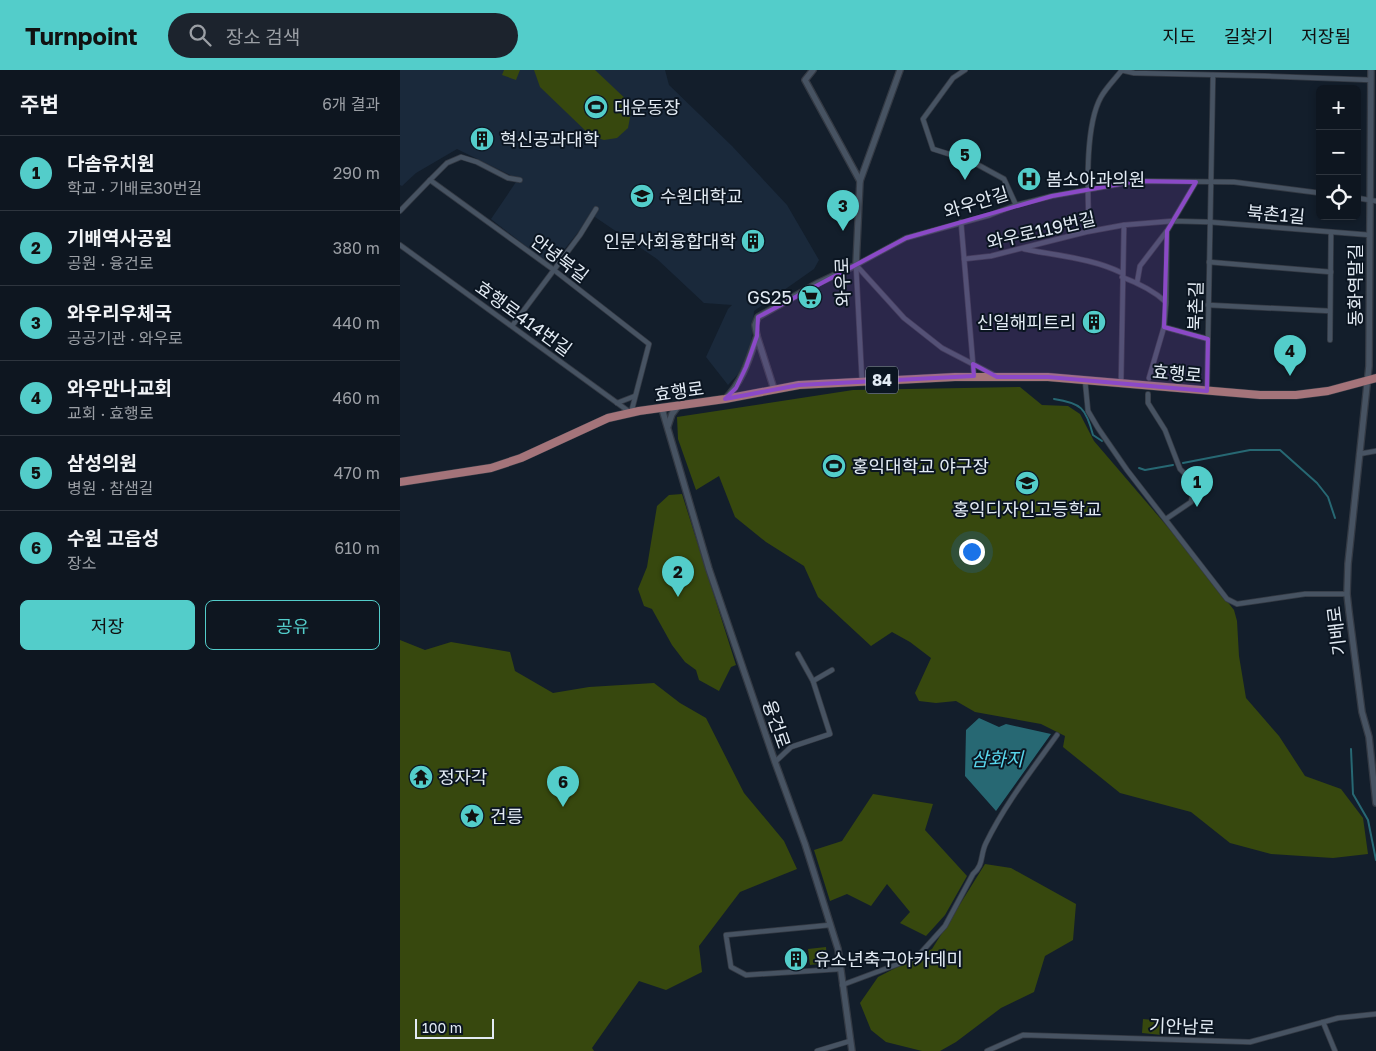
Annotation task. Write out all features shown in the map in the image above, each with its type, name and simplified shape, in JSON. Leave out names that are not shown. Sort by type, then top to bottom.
[{"type":"main road","name":"효행로","points":[[400,482],[491,468],[521,458],[608,418],[799,385],[974,376],[1048,377],[1260,395],[1296,395],[1328,391],[1372,379]]},
{"type":"street","points":[[813,70],[806,80],[860,181]]},
{"type":"street","name":"와우로","points":[[862,381],[856,265],[860,181],[900,70]]},
{"type":"street","points":[[953,70],[953,78]]},
{"type":"street","points":[[966,70],[953,78],[923,119],[933,149],[971,161],[1004,179],[1016,205]]},
{"type":"street","points":[[1089,231],[1088,190],[1091,122],[1101,98],[1121,70],[1134,73],[1371,80]]},
{"type":"street","name":"동화역말길","points":[[1372,70],[1373,200],[1370,236],[1372,379]]},
{"type":"street","name":"북촌길","points":[[1207,391],[1213,75]]},
{"type":"street","points":[[400,211],[402,206],[447,163],[461,157],[477,162],[508,178],[520,180]]},
{"type":"street","name":"안녕북길","points":[[430,180],[554,270],[650,344],[631,413]]},
{"type":"street","name":"와우안길","points":[[757,336],[755,325],[758,316],[906,238],[990,215],[1016,205],[1052,196],[1137,181],[1234,182],[1316,192]]},
{"type":"street","points":[[1137,283],[1140,266],[1173,222],[1196,182]]},
{"type":"street","points":[[512,326],[580,235],[596,210]]},
{"type":"street","points":[[961,222],[974,376]]},
{"type":"street","name":"와우로119번길","points":[[964,259],[991,256],[1089,231],[1124,225],[1209,222]]},
{"type":"street","name":"북촌1길","points":[[1209,222],[1370,236]]},
{"type":"street","name":"와우로119번길","points":[[1122,383],[1124,225]]},
{"type":"street","points":[[1150,378],[1164,327],[1167,231]]},
{"type":"street","points":[[1330,340],[1331,232]]},
{"type":"street","name":"효행로414번길","points":[[400,245],[631,413]]},
{"type":"street","points":[[1023,249],[1110,267],[1157,294],[1166,302]]},
{"type":"street","points":[[1209,262],[1331,272]]},
{"type":"street","points":[[856,265],[904,318],[942,348],[997,377]]},
{"type":"street","points":[[1208,305],[1330,311]]},
{"type":"street","points":[[1164,327],[1208,339]]},
{"type":"street","points":[[757,336],[774,389]]},
{"type":"street","points":[[726,399],[736,388],[757,336]]},
{"type":"street","name":"기배로","points":[[1372,379],[1359,454],[1348,564],[1347,594],[1356,669],[1369,738],[1376,803]]},
{"type":"street","points":[[1085,380],[1088,411],[1098,428],[1127,470],[1228,599],[1237,604],[1305,594],[1347,594]]},
{"type":"street","points":[[1148,394],[1148,403],[1165,430],[1180,469],[1195,484],[1191,502],[1166,519]]},
{"type":"street","points":[[617,403],[635,396]]},
{"type":"street","points":[[667,428],[672,414],[678,406]]},
{"type":"street","name":"융건로","points":[[662,409],[709,569],[805,844],[838,949],[852,1051]]},
{"type":"street","points":[[1359,454],[1376,451]]},
{"type":"street","points":[[775,762],[790,747],[830,734],[813,681],[798,654]]},
{"type":"street","points":[[813,681],[832,670]]},
{"type":"street","points":[[842,985],[917,957],[944,926],[973,874],[979,869],[985,846],[1002,813],[1057,735]]},
{"type":"street","points":[[830,924],[726,935],[730,967],[746,975],[840,969]]},
{"type":"street","name":"기안남로","points":[[987,1051],[1023,1035],[1250,1042],[1338,1018],[1376,1014]]},
{"type":"street","points":[[1323,1022],[1335,1051]]},
{"type":"street","points":[[817,1051],[850,1041]]},
{"type":"highlighted area","points":[[1137,181],[1196,182],[1167,231],[1164,327],[1208,339],[1207,391],[1048,377],[997,377],[973,364],[974,376],[799,385],[725,399],[736,388],[746,367],[757,336],[758,317],[906,238],[1052,196]]},
{"type":"shaded area","name":"수원대학교","points":[[400,70],[665,70],[669,85],[732,146],[787,205],[819,260],[814,269],[754,311],[751,345],[739,373],[728,385],[706,357],[728,309],[732,305],[704,303],[657,259],[592,215],[551,266],[491,219],[516,182],[510,175],[457,149],[416,173],[402,186],[400,185]]},
{"type":"green space","points":[[504,70],[520,70],[516,80],[502,75]]},
{"type":"green space","name":"대운동장","points":[[534,70],[595,70],[630,103],[631,112],[628,128],[617,138],[604,140],[591,136],[540,87]]},
{"type":"green space","points":[[1020,387],[1042,405],[1068,406],[1080,414],[1094,441],[1178,539],[1234,610],[1246,698],[1279,736],[1305,776],[1341,789],[1363,818],[1368,854],[1333,858],[1271,854],[1230,843],[1191,812],[1120,793],[1063,747],[1065,736],[1041,724],[975,712],[956,701],[936,703],[919,701],[915,693],[931,658],[910,642],[892,632],[871,646],[818,597],[804,566],[766,542],[735,517],[719,476],[696,490],[678,439],[677,417],[853,390]]},
{"type":"green space","points":[[682,494],[736,665],[731,667],[719,691],[699,680],[696,670],[685,662],[672,645],[652,609],[644,606],[638,589],[647,567],[657,506],[669,495]]},
{"type":"green space","points":[[400,640],[425,650],[451,642],[510,652],[515,671],[553,693],[589,687],[654,683],[680,703],[706,718],[744,793],[784,841],[797,869],[740,892],[699,946],[702,972],[666,990],[639,981],[592,1048],[594,1051],[400,1051]]},
{"type":"green space","points":[[873,794],[933,804],[925,830],[967,876],[945,915],[926,936],[900,923],[910,912],[887,884],[871,906],[847,894],[830,901],[814,850],[842,841]]},
{"type":"green space","points":[[985,864],[1011,868],[1076,904],[1073,940],[1045,956],[1034,992],[1001,1008],[956,1042],[940,1051],[922,1051],[886,1042],[871,1030],[860,1003],[878,977],[932,949]]},
{"type":"green space","points":[[826,947],[827,963],[810,965],[808,949]]},
{"type":"green space","points":[[1143,1019],[1164,1021],[1162,1035],[1142,1033]]},
{"type":"water","name":"삼화지","points":[[979,718],[999,727],[1006,724],[1051,734],[996,811],[965,776],[966,730]]},
{"type":"waterway","points":[[1054,399],[1081,408],[1088,419],[1093,435],[1102,441]]},
{"type":"waterway","points":[[1183,463],[1250,450],[1280,450],[1317,483],[1328,497],[1335,518]]},
{"type":"waterway","points":[[1139,468],[1145,470],[1173,465]]},
{"type":"waterway","points":[[1351,749],[1353,794],[1368,820],[1376,860]]},
{"type":"place","name":"대운동장","points":[[596,107]]},
{"type":"place","name":"혁신공과대학","points":[[482,139]]},
{"type":"place","name":"봄소아과의원","points":[[1029,179]]},
{"type":"place","name":"삼성의원","points":[[965,180]]},
{"type":"place","name":"수원대학교","points":[[642,196]]},
{"type":"place","name":"와우리우체국","points":[[843,231]]},
{"type":"place","name":"인문사회융합대학","points":[[753,241]]},
{"type":"place","name":"GS25","points":[[810,297]]},
{"type":"place","name":"신일해피트리","points":[[1094,322]]},
{"type":"place","name":"와우만나교회","points":[[1290,376]]},
{"type":"place","name":"홍익대학교 야구장","points":[[834,466]]},
{"type":"place","name":"홍익디자인고등학교","points":[[1027,483]]},
{"type":"place","name":"다솜유치원","points":[[1197,507]]},
{"type":"place","name":"기배역사공원","points":[[678,597]]},
{"type":"place","name":"정자각","points":[[421,777]]},
{"type":"place","name":"수원 고읍성","points":[[563,807]]},
{"type":"place","name":"건릉","points":[[472,816]]},
{"type":"place","name":"유소년축구아카데미","points":[[796,959]]}]
